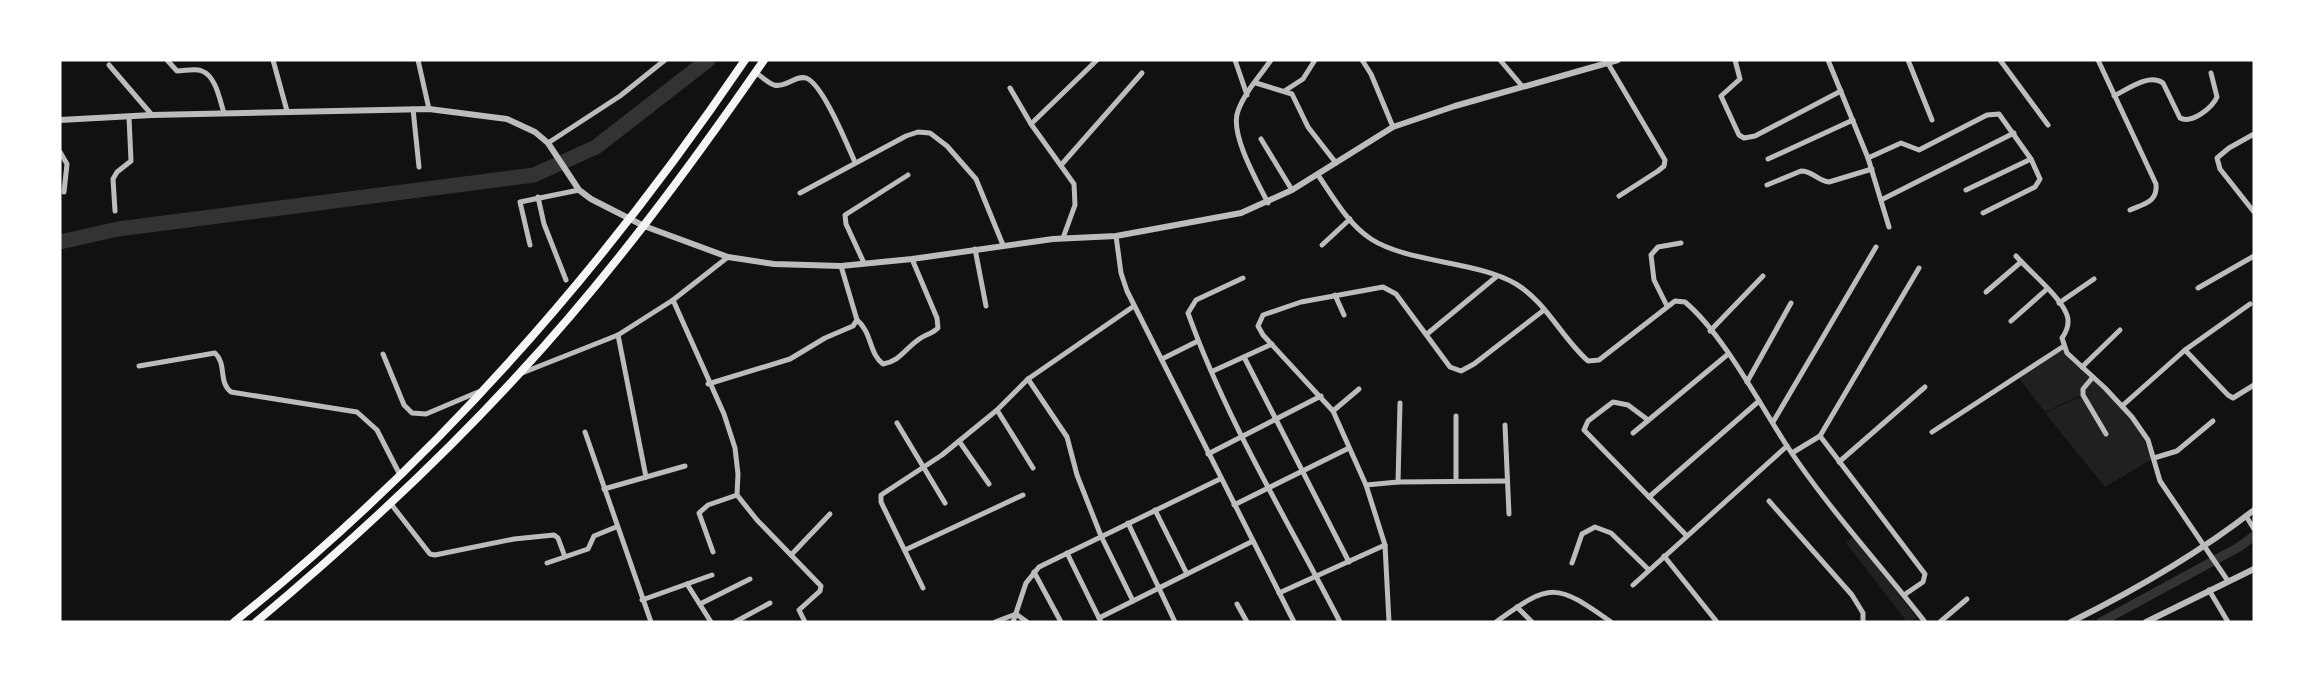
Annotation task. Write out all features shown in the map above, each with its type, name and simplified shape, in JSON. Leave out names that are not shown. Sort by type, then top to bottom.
[{"type":"highway","points":[[234,622],[325,545],[400,475],[485,390],[548,319],[630,220],[745,60]]},
{"type":"highway","points":[[256,622],[391,504],[518,375],[644,226],[764,60]]},
{"type":"street","points":[[167,60],[177,70],[199,70],[207,74],[219,96],[224,113]]},
{"type":"street","points":[[273,60],[286,111]]},
{"type":"street","points":[[418,60],[429,109]]},
{"type":"street","points":[[550,146],[620,96],[665,60]]},
{"type":"street","points":[[1031,124],[1097,60]]},
{"type":"street","points":[[1235,60],[1247,95]]},
{"type":"street","points":[[1268,203],[1251,168],[1238,130],[1238,111],[1270,60]]},
{"type":"street","points":[[1286,90],[1299,83],[1315,60]]},
{"type":"street","points":[[1362,60],[1371,74],[1393,128]]},
{"type":"street","points":[[1500,60],[1522,86]]},
{"type":"street","points":[[60,120],[286,111],[429,109],[507,119],[523,125],[550,146],[579,190],[600,205],[630,220],[728,257],[774,264],[841,266],[912,259],[1003,245],[1113,236],[1241,213],[1268,203],[1292,190],[1393,128],[1434,112],[1618,60]]},
{"type":"street","points":[[1735,60],[1740,79],[1721,96],[1739,135],[1744,138],[1755,136],[1841,91]]},
{"type":"street","points":[[1828,60],[1868,158],[1889,227]]},
{"type":"street","points":[[1908,60],[1932,120]]},
{"type":"street","points":[[2000,60],[2048,125]]},
{"type":"street","points":[[2098,60],[2156,184],[2157,193],[2154,199],[2130,210]]},
{"type":"street","points":[[1607,62],[1665,160],[1664,166],[1658,171],[1619,196]]},
{"type":"street","points":[[109,65],[152,115]]},
{"type":"street","points":[[755,72],[774,85],[782,86],[806,78],[813,84],[831,111],[855,162]]},
{"type":"street","points":[[1062,165],[1142,73]]},
{"type":"street","points":[[2114,96],[2151,79],[2158,79],[2169,93],[2176,114],[2184,120],[2201,113],[2214,103],[2217,97],[2211,73]]},
{"type":"street","points":[[1256,83],[1286,90],[1292,94],[1308,127],[1336,163]]},
{"type":"street","points":[[1010,88],[1031,124],[1062,165],[1076,193],[1067,238]]},
{"type":"street","points":[[413,110],[419,166]]},
{"type":"street","points":[[1868,158],[1901,143],[1919,150],[1993,113],[2003,119],[2014,134],[2031,159],[2040,179],[2039,184],[1983,213]]},
{"type":"street","points":[[115,211],[113,179],[117,172],[131,161],[133,152],[129,117]]},
{"type":"street","points":[[1768,159],[1853,120]]},
{"type":"street","points":[[800,193],[906,136],[918,132],[930,133],[947,146],[976,179],[1003,245]]},
{"type":"street","points":[[1881,200],[2014,134]]},
{"type":"street","points":[[2254,134],[2229,148],[2217,159],[2220,169],[2254,212]]},
{"type":"street","points":[[1262,139],[1292,190]]},
{"type":"street","points":[[60,152],[67,164],[64,192]]},
{"type":"street","points":[[1966,189],[2031,159]]},
{"type":"street","points":[[1767,185],[1802,171],[1807,171],[1822,181],[1829,182],[1872,169]]},
{"type":"street","points":[[864,263],[845,215],[908,175]]},
{"type":"street","points":[[1318,175],[1350,219],[1379,243],[1496,277],[1524,289],[1584,357],[1593,362],[1667,306],[1679,300],[1685,302],[1710,331],[1747,382],[1792,453],[1925,622]]},
{"type":"street","points":[[530,245],[520,202],[579,190]]},
{"type":"street","points":[[538,197],[544,224],[566,280]]},
{"type":"street","points":[[1322,245],[1350,219]]},
{"type":"street","points":[[1113,236],[1121,273],[1134,306],[1294,622]]},
{"type":"street","points":[[1667,306],[1654,280],[1651,255],[1658,247],[1681,243]]},
{"type":"street","points":[[1773,422],[1876,247]]},
{"type":"street","points":[[975,249],[986,306]]},
{"type":"street","points":[[2016,256],[2047,289],[2067,315],[2068,323],[2062,338],[2067,353],[2122,406],[2148,440],[2160,481],[2206,545],[2228,581]]},
{"type":"street","points":[[2198,288],[2254,256]]},
{"type":"street","points":[[518,375],[618,335],[673,300],[728,257]]},
{"type":"street","points":[[841,266],[857,321],[864,327],[878,359],[883,364],[897,360],[916,341],[938,328],[937,318],[912,259]]},
{"type":"street","points":[[1986,292],[2021,262]]},
{"type":"street","points":[[1792,453],[1820,436],[1919,268]]},
{"type":"street","points":[[1710,331],[1762,276]]},
{"type":"street","points":[[1427,334],[1496,277]]},
{"type":"street","points":[[1243,278],[1196,300],[1190,306],[1188,313],[1198,341],[1243,435],[1340,622]]},
{"type":"street","points":[[2059,303],[2094,279]]},
{"type":"street","points":[[1389,622],[1385,545],[1366,485],[1333,411],[1272,345],[1258,326],[1263,315],[1301,302],[1383,287],[1391,290],[1427,334],[1450,367],[1461,372],[1544,310]]},
{"type":"street","points":[[2011,321],[2047,289]]},
{"type":"street","points":[[1335,295],[1344,315]]},
{"type":"street","points":[[673,300],[708,384],[724,414],[736,452],[737,495],[821,586],[820,591],[799,610],[805,622]]},
{"type":"street","points":[[1747,382],[1791,303]]},
{"type":"street","points":[[2122,406],[2185,350],[2250,304]]},
{"type":"street","points":[[923,588],[880,502],[881,495],[959,441],[997,410],[1029,379],[1134,306]]},
{"type":"street","points":[[708,384],[790,359],[825,338],[853,326],[857,321]]},
{"type":"street","points":[[2082,367],[2120,330]]},
{"type":"street","points":[[618,335],[646,477]]},
{"type":"street","points":[[1162,358],[1198,341]]},
{"type":"street","points":[[1213,370],[1272,345]]},
{"type":"street","points":[[1932,432],[2064,346]]},
{"type":"street","points":[[2185,350],[2228,395],[2234,398],[2241,396],[2254,385]]},
{"type":"street","points":[[139,366],[215,352],[221,362],[223,382],[231,392],[357,412],[376,430],[400,475]]},
{"type":"street","points":[[383,354],[404,405],[412,413],[426,414],[485,390]]},
{"type":"street","points":[[1633,433],[1727,355]]},
{"type":"street","points":[[1244,357],[1277,417],[1349,562]]},
{"type":"street","points":[[2093,377],[2083,389],[2083,395],[2106,434]]},
{"type":"street","points":[[1029,379],[1067,437],[1077,475],[1101,536],[1133,601]]},
{"type":"street","points":[[1839,462],[1925,387]]},
{"type":"street","points":[[1333,411],[1359,389]]},
{"type":"street","points":[[1208,454],[1321,396]]},
{"type":"street","points":[[1649,497],[1759,400]]},
{"type":"street","points":[[1648,420],[1628,405],[1613,402],[1588,421],[1584,430],[1686,535]]},
{"type":"street","points":[[1398,482],[1400,403]]},
{"type":"street","points":[[997,410],[1033,468]]},
{"type":"street","points":[[1456,416],[1456,481]]},
{"type":"street","points":[[2154,458],[2177,451],[2213,421]]},
{"type":"street","points":[[897,423],[945,503]]},
{"type":"street","points":[[1505,425],[1509,514]]},
{"type":"street","points":[[585,432],[616,527],[651,622]]},
{"type":"street","points":[[1820,436],[1925,574],[1923,582],[1904,595]]},
{"type":"street","points":[[959,441],[989,484]]},
{"type":"street","points":[[1633,585],[1787,446]]},
{"type":"street","points":[[1234,505],[1349,448]]},
{"type":"street","points":[[604,489],[685,466]]},
{"type":"street","points":[[1013,622],[1026,583],[1034,572],[1047,562],[1221,479]]},
{"type":"street","points":[[1366,485],[1398,482],[1507,481]]},
{"type":"street","points":[[713,552],[699,513],[708,505],[737,495]]},
{"type":"street","points":[[905,549],[1023,495]]},
{"type":"street","points":[[1769,501],[1852,595],[1863,612],[1863,622]]},
{"type":"street","points":[[391,504],[426,550],[435,555],[514,539],[550,535],[558,538],[564,554]]},
{"type":"street","points":[[1155,510],[1187,574]]},
{"type":"street","points":[[2071,622],[2114,600],[2206,545],[2254,510]]},
{"type":"street","points":[[790,555],[830,514]]},
{"type":"street","points":[[2246,516],[2254,529]]},
{"type":"street","points":[[1128,523],[1175,622]]},
{"type":"street","points":[[547,563],[564,554],[588,549],[594,536],[616,527]]},
{"type":"street","points":[[1572,563],[1582,534],[1595,527],[1611,533],[1649,570]]},
{"type":"street","points":[[1067,553],[1100,620],[1133,601],[1253,542]]},
{"type":"street","points":[[1279,593],[1385,545]]},
{"type":"street","points":[[1664,556],[1700,597],[1717,622]]},
{"type":"street","points":[[2146,622],[2254,569]]},
{"type":"street","points":[[1034,572],[1061,622]]},
{"type":"street","points":[[642,600],[712,575]]},
{"type":"street","points":[[700,604],[750,579]]},
{"type":"street","points":[[687,584],[711,622]]},
{"type":"street","points":[[2209,590],[2228,622]]},
{"type":"street","points":[[1496,622],[1540,593],[1557,591],[1569,593],[1611,622]]},
{"type":"street","points":[[1940,622],[1967,599]]},
{"type":"street","points":[[735,622],[770,603]]},
{"type":"street","points":[[1237,604],[1247,622]]},
{"type":"street","points":[[1517,607],[1532,622]]},
{"type":"street","points":[[995,622],[1016,614]]},
{"type":"street","points":[[1016,614],[1027,622]]},
{"type":"shaded area","points":[[2063,347],[2092,377],[2081,395],[2045,412],[2018,377]]},
{"type":"shaded area","points":[[2094,379],[2120,406],[2135,426],[2148,447],[2152,459],[2105,487],[2045,413],[2082,396]]},
{"type":"shaded area","points":[[1854,536],[1917,618],[1907,622],[1846,543]]},
{"type":"waterway","points":[[60,242],[118,229],[534,175],[596,147],[708,60]]},
{"type":"waterway","points":[[2101,622],[2239,547],[2254,536]]}]
